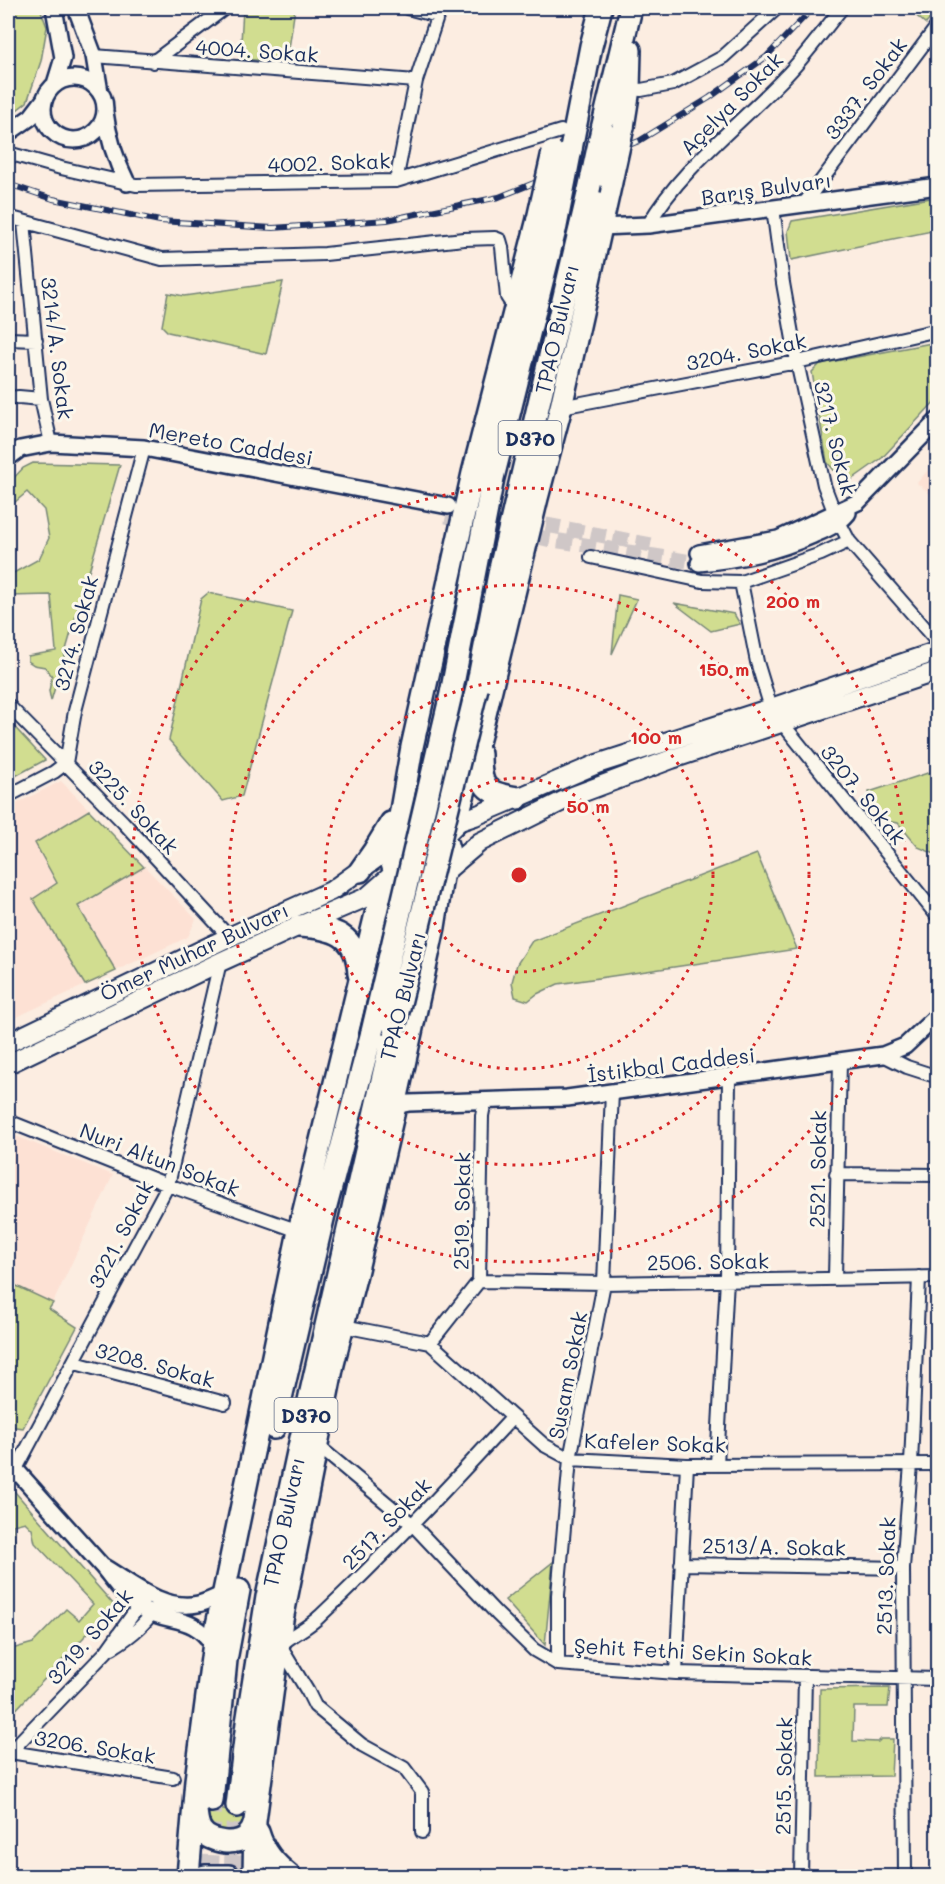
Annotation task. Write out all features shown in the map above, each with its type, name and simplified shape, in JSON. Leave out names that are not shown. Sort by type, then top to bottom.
[{"type":"highway","name":"D370","points":[[547,223],[578,114],[601,8]]},
{"type":"highway","name":"D370","points":[[613,128],[632,8]]},
{"type":"highway","points":[[613,128],[629,89],[632,8]]},
{"type":"highway","points":[[547,223],[553,152],[591,46]]},
{"type":"highway","name":"TPAO Bulvarı","points":[[444,830],[480,735],[561,407],[611,182],[613,128]]},
{"type":"highway","name":"TPAO Bulvarı","points":[[237,1806],[247,1723],[269,1585],[312,1386],[394,1028],[477,688],[500,569],[589,190],[613,128]]},
{"type":"highway","name":"TPAO Bulvarı","points":[[394,843],[473,472],[515,309],[547,223]]},
{"type":"highway","name":"TPAO Bulvarı","points":[[188,1876],[204,1803],[226,1660],[258,1494],[325,1210],[372,1032],[451,694],[493,478],[547,223]]},
{"type":"highway","points":[[480,735],[480,776],[483,783],[496,795],[518,798]]},
{"type":"highway","points":[[360,871],[402,801]]},
{"type":"highway","points":[[413,827],[444,830],[450,852],[444,873],[434,883],[424,886],[405,882],[395,872],[391,855],[394,843],[404,832],[413,827]]},
{"type":"highway","name":"TPAO Bulvarı","points":[[204,1803],[196,1780],[214,1646],[224,1594],[299,1231],[377,910],[395,872]]},
{"type":"highway","name":"TPAO Bulvarı","points":[[254,1876],[255,1821],[282,1620],[316,1445],[395,1106],[444,873]]},
{"type":"highway","points":[[299,926],[325,928],[350,943],[356,951],[360,986]]},
{"type":"highway","points":[[204,1803],[197,1822],[207,1837],[218,1841],[231,1842],[243,1839],[250,1834],[255,1821]]},
{"type":"highway","points":[[255,1821],[263,1848],[275,1864],[290,1876]]},
{"type":"highway","points":[[205,1876],[229,1876]]},
{"type":"main road","points":[[444,830],[597,764],[938,651]]},
{"type":"main road","points":[[444,873],[480,842],[573,796],[672,759],[938,671]]},
{"type":"main road","name":"Ömer Muhar Bulvarı","points":[[8,1043],[229,937],[331,891],[394,843]]},
{"type":"main road","name":"Ömer Muhar Bulvarı","points":[[8,1064],[220,962],[367,897],[395,872]]},
{"type":"street","points":[[54,8],[63,58],[56,84]]},
{"type":"street","points":[[76,8],[94,56],[100,92],[104,101],[107,135],[127,183]]},
{"type":"street","points":[[153,62],[225,8]]},
{"type":"street","points":[[396,181],[416,81],[439,12],[407,8]]},
{"type":"street","points":[[629,89],[641,90],[673,84],[723,57],[777,8]]},
{"type":"street","name":"Açelya Sokak","points":[[648,225],[662,202],[709,152],[786,77],[842,8]]},
{"type":"street","name":"3337. Sokak","points":[[803,205],[938,25]]},
{"type":"street","name":"4004. Sokak","points":[[94,56],[416,81]]},
{"type":"street","points":[[8,133],[31,117],[49,91],[64,79],[84,79],[100,92]]},
{"type":"street","points":[[44,100],[43,111],[51,129],[59,136],[69,139],[89,136],[97,130],[105,111]]},
{"type":"street","name":"4002. Sokak","points":[[8,153],[127,183],[167,186],[396,181],[561,131]]},
{"type":"street","name":"Barış Bulvarı","points":[[600,227],[648,225],[938,186]]},
{"type":"street","name":"3217. Sokak","points":[[773,208],[783,284],[797,362],[824,486],[837,519],[849,541],[938,643]]},
{"type":"street","points":[[8,217],[162,259],[325,254],[495,238],[500,240],[502,247],[507,297],[515,309]]},
{"type":"street","name":"3214/A. Sokak","points":[[24,222],[41,399],[51,443]]},
{"type":"street","name":"3204. Sokak","points":[[561,407],[797,362],[938,330]]},
{"type":"street","points":[[8,339],[36,340]]},
{"type":"street","points":[[8,398],[19,396],[41,399]]},
{"type":"street","points":[[699,558],[748,558],[770,552],[837,519],[858,502],[938,420]]},
{"type":"street","name":"Mereto Caddesi","points":[[8,458],[20,449],[51,443],[144,448],[447,511]]},
{"type":"street","name":"3214. Sokak","points":[[66,763],[75,711],[144,448]]},
{"type":"street","points":[[591,557],[702,581],[741,582],[821,554],[849,541]]},
{"type":"street","points":[[741,582],[757,662],[771,708]]},
{"type":"street","name":"3225. Sokak","points":[[8,705],[66,763],[229,937]]},
{"type":"street","name":"3207. Sokak","points":[[783,724],[938,917]]},
{"type":"street","points":[[8,796],[54,772],[66,763]]},
{"type":"street","name":"3221. Sokak","points":[[11,1466],[75,1363],[168,1185],[220,962]]},
{"type":"street","name":"İstikbal Caddesi","points":[[395,1106],[410,1103],[567,1098],[883,1055],[905,1046],[938,1016]]},
{"type":"street","points":[[883,1055],[907,1067],[938,1077]]},
{"type":"street","name":"2521. Sokak","points":[[835,1277],[840,1062]]},
{"type":"street","points":[[717,1464],[728,1279],[729,1077]]},
{"type":"street","name":"Susam Sokak","points":[[558,1664],[558,1595],[570,1459],[604,1282],[612,1092]]},
{"type":"street","name":"2519. Sokak","points":[[430,1343],[479,1281],[485,1100]]},
{"type":"street","name":"Nuri Altun Sokak","points":[[8,1121],[168,1185],[299,1231]]},
{"type":"street","points":[[836,1174],[938,1175]]},
{"type":"street","name":"2513. Sokak","points":[[905,1876],[903,1568],[911,1464],[919,1277]]},
{"type":"street","name":"2506. Sokak","points":[[479,1281],[604,1282],[938,1277]]},
{"type":"street","points":[[343,1326],[430,1343]]},
{"type":"street","name":"Kafeler Sokak","points":[[430,1343],[544,1445],[570,1459],[687,1465],[938,1464]]},
{"type":"street","name":"3208. Sokak","points":[[75,1363],[225,1403]]},
{"type":"street","name":"2517. Sokak","points":[[280,1646],[317,1619],[413,1525],[512,1418]]},
{"type":"street","name":"Şehit Fethi Sekin Sokak","points":[[316,1445],[413,1525],[534,1650],[558,1664],[676,1672],[938,1679]]},
{"type":"street","points":[[676,1672],[687,1465]]},
{"type":"street","points":[[11,1466],[139,1607],[191,1623],[206,1633],[214,1646]]},
{"type":"street","name":"2513/A. Sokak","points":[[681,1563],[903,1568]]},
{"type":"street","points":[[102,1566],[155,1597],[170,1603],[184,1606],[200,1604],[224,1594]]},
{"type":"street","points":[[106,1652],[130,1637],[154,1613],[155,1597]]},
{"type":"street","name":"3219. Sokak","points":[[9,1753],[106,1652],[143,1600],[155,1597]]},
{"type":"street","points":[[280,1646],[315,1706],[362,1745],[404,1768],[422,1792],[422,1832]]},
{"type":"street","name":"2515. Sokak","points":[[801,1876],[804,1676]]},
{"type":"street","name":"3206. Sokak","points":[[9,1753],[173,1778]]},
{"type":"shaded area","points":[[937,459],[937,500],[917,483]]},
{"type":"shaded area","points":[[61,781],[196,919],[188,937],[8,1021],[8,808]]},
{"type":"shaded area","points":[[8,1133],[113,1175],[53,1303],[8,1282]]},
{"type":"green space","points":[[8,8],[40,8],[47,27],[41,61],[27,102],[8,117]]},
{"type":"green space","points":[[295,8],[287,62],[240,59],[243,9]]},
{"type":"green space","points":[[907,8],[937,8],[937,10],[926,24]]},
{"type":"green space","points":[[937,197],[937,230],[791,260],[788,231],[792,221]]},
{"type":"green space","points":[[283,282],[266,354],[168,332],[162,326],[168,293],[184,296]]},
{"type":"green space","points":[[937,342],[937,399],[882,458],[851,480],[838,475],[827,462],[812,372],[820,364]]},
{"type":"green space","points":[[33,463],[120,465],[51,701],[49,691],[52,676],[45,667],[28,661],[28,656],[56,651],[51,595],[8,596],[8,576],[39,559],[49,538],[44,510],[27,492],[8,508],[8,484],[23,468]]},
{"type":"green space","points":[[208,593],[292,611],[242,796],[223,801],[169,740],[201,599]]},
{"type":"green space","points":[[618,595],[637,599],[612,654]]},
{"type":"green space","points":[[674,603],[734,614],[740,624],[711,631]]},
{"type":"green space","points":[[8,720],[45,760],[8,780]]},
{"type":"green space","points":[[938,770],[937,855],[918,847],[898,823],[884,821],[873,805],[869,792]]},
{"type":"green space","points":[[89,810],[144,867],[78,906],[116,971],[85,985],[33,899],[57,883],[35,843]]},
{"type":"green space","points":[[757,854],[797,949],[558,984],[528,1001],[515,997],[512,982],[517,964],[532,941]]},
{"type":"green space","points":[[8,1282],[53,1303],[49,1309],[77,1327],[23,1428],[8,1426]]},
{"type":"green space","points":[[8,1484],[114,1605],[8,1718],[8,1650],[33,1643],[66,1609],[79,1620],[93,1604],[35,1543],[32,1529],[25,1522],[13,1525],[15,1544],[8,1548]]},
{"type":"green space","points":[[553,1562],[545,1645],[505,1600]]},
{"type":"green space","points":[[890,1688],[888,1707],[854,1707],[853,1741],[878,1742],[881,1739],[893,1739],[891,1776],[819,1777],[820,1689]]},
{"type":"green space","points":[[205,1808],[251,1813],[240,1829],[226,1832],[213,1825]]},
{"type":"tunnel","points":[[478,512],[652,545]]},
{"type":"tunnel","points":[[446,516],[547,539],[699,563]]},
{"type":"tunnel","points":[[208,1876],[212,1801]]},
{"type":"tunnel","points":[[234,1876],[237,1806]]},
{"type":"railway","points":[[8,184],[53,199],[160,221],[273,228],[387,220],[499,197],[639,141],[709,98],[766,57],[813,8]]}]
